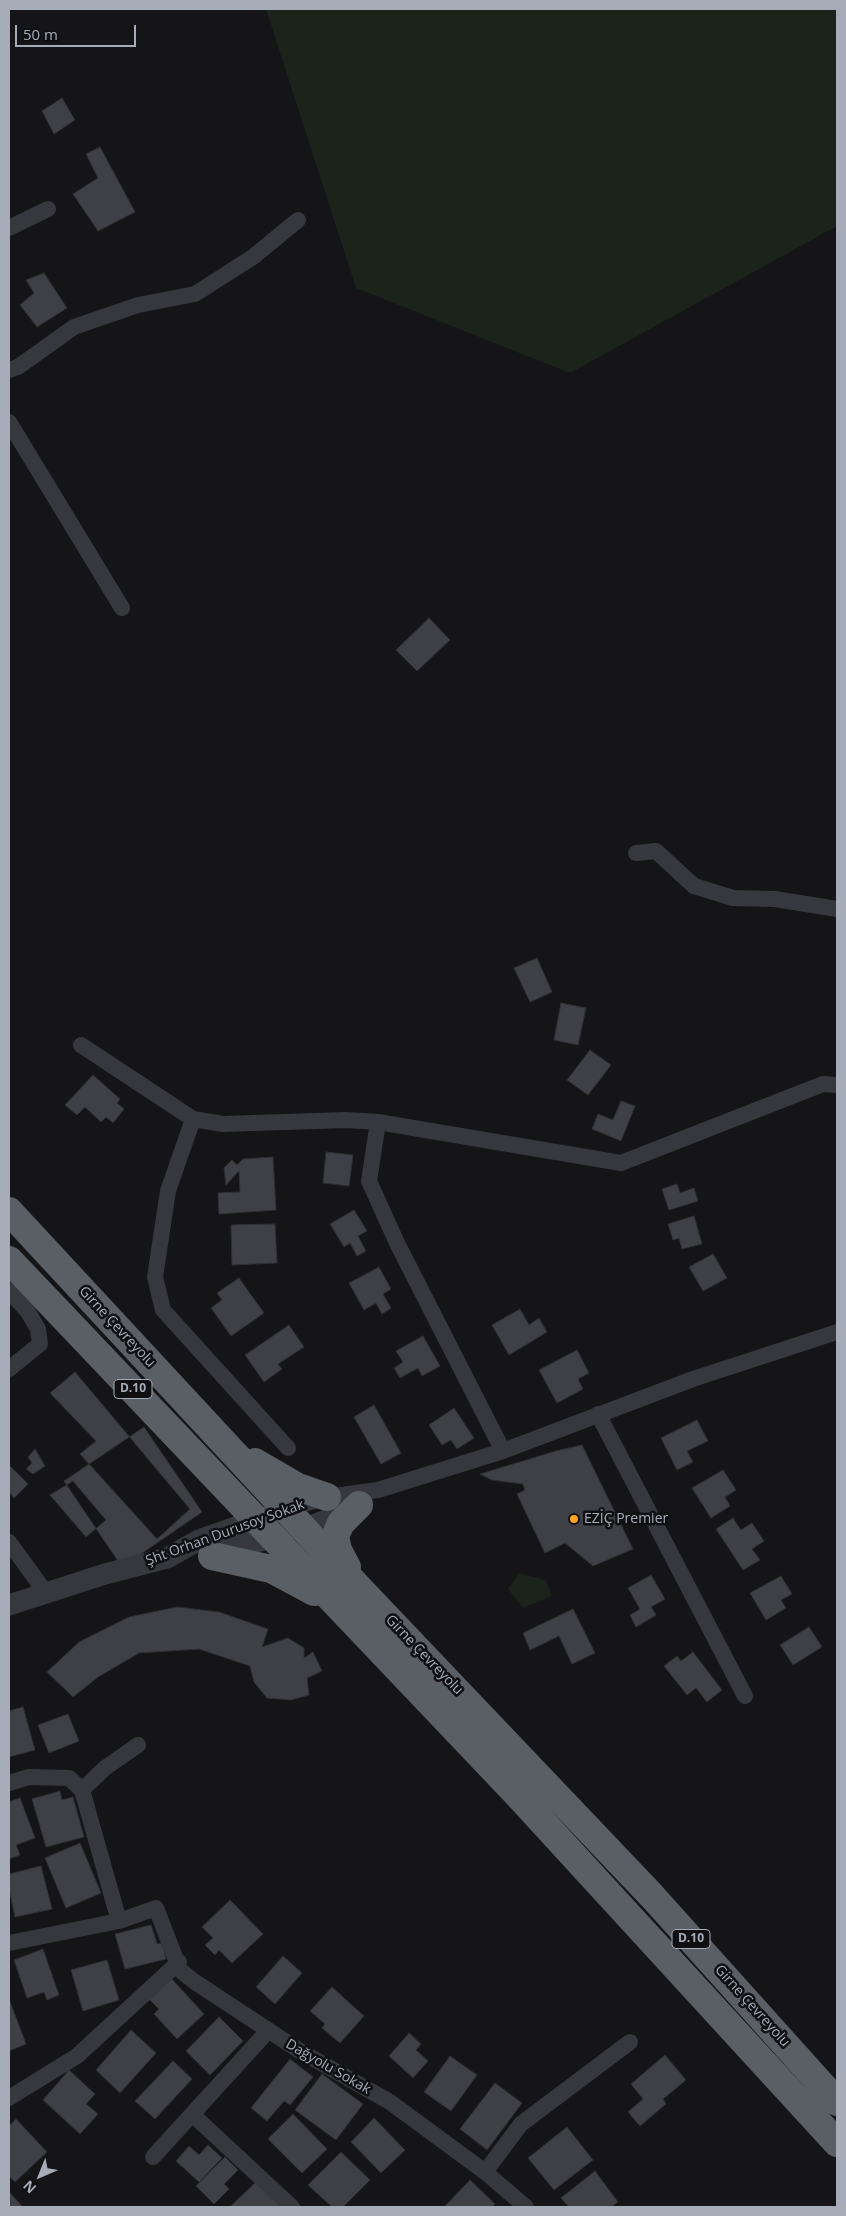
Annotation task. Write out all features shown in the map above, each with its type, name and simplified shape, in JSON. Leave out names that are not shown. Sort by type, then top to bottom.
[{"type":"highway","name":"Girne Çevreyolu","points":[[9,1211],[357,1586],[613,1855],[771,2026],[837,2102]]},
{"type":"highway","name":"Girne Çevreyolu","points":[[9,1260],[517,1794],[837,2143]]},
{"type":"highway","points":[[228,1446],[298,1487],[327,1497]]},
{"type":"highway","points":[[357,1586],[338,1550],[335,1536],[341,1523],[369,1497]]},
{"type":"highway","points":[[212,1556],[271,1569],[337,1605]]},
{"type":"street","points":[[9,228],[48,209]]},
{"type":"street","points":[[9,370],[18,367],[74,327],[138,305],[194,294],[253,257],[298,220]]},
{"type":"street","points":[[9,422],[122,608]]},
{"type":"street","points":[[636,854],[656,851],[694,886],[733,898],[775,899],[837,909]]},
{"type":"street","points":[[81,1045],[194,1119],[223,1124],[346,1120],[378,1122],[621,1163],[823,1084],[837,1085]]},
{"type":"street","points":[[194,1119],[168,1191],[155,1277],[163,1310],[288,1448]]},
{"type":"street","points":[[378,1122],[369,1180],[397,1243],[502,1451]]},
{"type":"street","points":[[9,1292],[28,1312],[38,1329],[40,1344],[9,1369]]},
{"type":"street","points":[[295,1517],[369,1497],[502,1451],[693,1379],[837,1332]]},
{"type":"street","points":[[598,1414],[745,1696]]},
{"type":"street","name":"Şht Orhan Durusoy Sokak","points":[[9,1605],[106,1574],[167,1558],[199,1540],[265,1529],[295,1517],[327,1497],[369,1497]]},
{"type":"street","points":[[167,1558],[212,1556],[265,1529]]},
{"type":"street","points":[[9,1542],[46,1593]]},
{"type":"street","points":[[82,1790],[105,1768],[138,1744]]},
{"type":"street","points":[[9,1782],[29,1777],[69,1778],[82,1790],[119,1921],[9,1943]]},
{"type":"street","name":"Dağyolu Sokak","points":[[119,1921],[156,1908],[179,1962],[180,1970],[268,2032],[390,2102],[485,2172],[526,2207]]},
{"type":"street","points":[[9,2098],[77,2056],[179,1962]]},
{"type":"street","points":[[153,2157],[268,2032]]},
{"type":"street","points":[[485,2172],[521,2124],[630,2042]]},
{"type":"street","points":[[193,2115],[292,2207]]},
{"type":"shaded area","points":[[266,9],[837,9],[837,226],[570,373],[356,288]]},
{"type":"shaded area","points":[[519,1573],[546,1580],[552,1596],[523,1608],[508,1589]]},
{"type":"building","points":[[62,98],[75,120],[54,134],[42,111]]},
{"type":"building","points":[[100,147],[135,212],[98,231],[73,194],[98,178],[86,154]]},
{"type":"building","points":[[44,273],[67,308],[37,327],[20,305],[34,293],[26,280]]},
{"type":"building","points":[[429,618],[450,640],[417,671],[396,650]]},
{"type":"building","points":[[537,958],[552,992],[530,1002],[514,968]]},
{"type":"building","points":[[561,1003],[586,1008],[578,1045],[554,1040]]},
{"type":"building","points":[[590,1050],[611,1065],[588,1095],[567,1080]]},
{"type":"building","points":[[93,1075],[120,1099],[117,1103],[124,1109],[113,1123],[106,1117],[101,1122],[85,1107],[77,1115],[65,1105]]},
{"type":"building","points":[[621,1101],[635,1106],[621,1141],[592,1129],[598,1114],[613,1120]]},
{"type":"building","points":[[326,1152],[353,1155],[349,1186],[323,1183]]},
{"type":"building","points":[[273,1157],[276,1210],[219,1214],[218,1193],[240,1192],[239,1171],[226,1185],[224,1168],[232,1160],[237,1165],[243,1159]]},
{"type":"building","points":[[677,1184],[680,1193],[694,1188],[698,1201],[669,1210],[662,1189]]},
{"type":"building","points":[[354,1210],[367,1231],[358,1236],[366,1251],[357,1256],[350,1243],[344,1247],[330,1224]]},
{"type":"building","points":[[694,1216],[702,1244],[682,1249],[679,1238],[673,1240],[668,1224]]},
{"type":"building","points":[[275,1224],[277,1263],[232,1265],[231,1225]]},
{"type":"building","points":[[713,1254],[727,1278],[703,1291],[689,1267]]},
{"type":"building","points":[[379,1267],[391,1289],[383,1294],[391,1308],[382,1314],[376,1303],[364,1310],[349,1283]]},
{"type":"building","points":[[239,1278],[264,1313],[231,1336],[211,1308],[222,1300],[217,1293]]},
{"type":"building","points":[[520,1309],[529,1325],[539,1318],[547,1332],[509,1355],[492,1325]]},
{"type":"building","points":[[289,1325],[304,1347],[278,1364],[282,1369],[264,1382],[245,1355]]},
{"type":"building","points":[[423,1336],[440,1366],[422,1376],[418,1368],[400,1378],[394,1368],[403,1362],[396,1351]]},
{"type":"building","points":[[577,1350],[589,1373],[578,1379],[583,1389],[557,1403],[539,1370]]},
{"type":"building","points":[[75,1372],[190,1509],[157,1539],[80,1454],[96,1441],[50,1393]]},
{"type":"building","points":[[374,1405],[401,1453],[381,1464],[354,1417]]},
{"type":"building","points":[[454,1408],[474,1438],[457,1449],[451,1440],[442,1445],[429,1425]]},
{"type":"building","points":[[697,1420],[708,1441],[687,1451],[693,1462],[677,1470],[661,1438]]},
{"type":"building","points":[[144,1427],[202,1512],[122,1567],[64,1481]]},
{"type":"building","name":"EZİÇ Premier","points":[[582,1445],[633,1549],[593,1566],[565,1543],[545,1553],[517,1494],[525,1490],[523,1484],[492,1480],[480,1474]]},
{"type":"building","points":[[35,1449],[45,1466],[33,1474],[26,1469],[32,1463],[28,1457]]},
{"type":"building","points":[[9,1465],[28,1484],[14,1498],[9,1492]]},
{"type":"building","points":[[723,1470],[736,1490],[725,1497],[730,1506],[711,1518],[692,1488]]},
{"type":"building","points":[[73,1481],[106,1520],[86,1537],[50,1495]]},
{"type":"building","points":[[733,1518],[741,1530],[752,1523],[764,1541],[752,1549],[760,1560],[743,1570],[716,1529]]},
{"type":"building","points":[[651,1575],[665,1599],[651,1607],[656,1615],[636,1627],[630,1615],[640,1609],[628,1588]]},
{"type":"building","points":[[781,1576],[792,1594],[781,1600],[786,1608],[766,1620],[750,1593]]},
{"type":"building","points":[[177,1607],[219,1612],[268,1629],[262,1647],[288,1638],[304,1648],[304,1658],[313,1652],[322,1671],[307,1678],[309,1695],[291,1700],[267,1698],[254,1682],[250,1666],[199,1649],[139,1653],[98,1677],[73,1697],[47,1672],[79,1642],[129,1617]]},
{"type":"building","points":[[573,1609],[595,1653],[572,1664],[559,1636],[530,1650],[523,1633]]},
{"type":"building","points":[[809,1627],[822,1647],[793,1665],[780,1645]]},
{"type":"building","points":[[693,1652],[722,1690],[707,1702],[696,1688],[687,1695],[664,1666],[677,1656],[681,1661]]},
{"type":"building","points":[[23,1707],[35,1750],[9,1757],[9,1711]]},
{"type":"building","points":[[68,1714],[79,1741],[49,1753],[38,1725]]},
{"type":"building","points":[[60,1791],[62,1800],[73,1797],[84,1837],[46,1847],[32,1799]]},
{"type":"building","points":[[20,1798],[35,1838],[16,1845],[20,1855],[9,1859],[9,1802]]},
{"type":"building","points":[[80,1843],[101,1893],[66,1908],[45,1858]]},
{"type":"building","points":[[41,1866],[52,1909],[15,1917],[9,1889],[9,1874]]},
{"type":"building","points":[[230,1900],[263,1934],[232,1963],[219,1950],[215,1955],[205,1945],[213,1938],[202,1927]]},
{"type":"building","points":[[151,1925],[157,1944],[162,1943],[166,1959],[125,1969],[115,1934]]},
{"type":"building","points":[[43,1949],[59,1995],[47,2000],[44,1992],[27,1998],[14,1960]]},
{"type":"building","points":[[283,1956],[302,1973],[275,2004],[256,1987]]},
{"type":"building","points":[[107,1960],[119,2000],[83,2011],[71,1970]]},
{"type":"building","points":[[170,1977],[204,2014],[177,2039],[154,2014],[159,2009],[148,1998]]},
{"type":"building","points":[[332,1987],[364,2016],[340,2043],[322,2028],[325,2024],[310,2011]]},
{"type":"building","points":[[9,1999],[26,2044],[9,2051]]},
{"type":"building","points":[[219,2017],[243,2041],[210,2075],[186,2051]]},
{"type":"building","points":[[131,2030],[156,2053],[120,2093],[96,2070]]},
{"type":"building","points":[[409,2033],[421,2044],[416,2050],[428,2061],[413,2078],[389,2056]]},
{"type":"building","points":[[665,2055],[686,2080],[663,2099],[666,2104],[640,2126],[628,2112],[643,2099],[631,2084]]},
{"type":"building","points":[[450,2056],[477,2075],[451,2111],[424,2092]]},
{"type":"building","points":[[290,2059],[313,2077],[290,2105],[284,2101],[267,2121],[251,2108]]},
{"type":"building","points":[[173,2061],[192,2079],[155,2119],[135,2101]]},
{"type":"building","points":[[69,2070],[95,2094],[86,2104],[98,2114],[80,2134],[43,2100]]},
{"type":"building","points":[[322,2074],[363,2104],[336,2140],[295,2110]]},
{"type":"building","points":[[495,2083],[522,2103],[487,2150],[460,2129]]},
{"type":"building","points":[[293,2114],[327,2149],[302,2173],[268,2139]]},
{"type":"building","points":[[374,2118],[405,2150],[381,2173],[351,2142]]},
{"type":"building","points":[[16,2119],[47,2152],[15,2182],[9,2176],[9,2126]]},
{"type":"building","points":[[567,2127],[593,2160],[554,2190],[528,2158]]},
{"type":"building","points":[[208,2145],[222,2158],[199,2182],[176,2161],[189,2146],[199,2155]]},
{"type":"building","points":[[341,2152],[370,2180],[343,2207],[332,2207],[308,2185]]},
{"type":"building","points":[[225,2157],[238,2170],[224,2184],[229,2189],[214,2204],[196,2186]]},
{"type":"building","points":[[595,2171],[618,2202],[611,2207],[569,2207],[561,2198]]},
{"type":"building","points":[[258,2180],[284,2207],[230,2207]]},
{"type":"building","points":[[470,2180],[495,2204],[492,2207],[444,2207]]},
{"type":"building","points":[[9,2192],[23,2207],[9,2207]]},
{"type":"place","name":"EZİÇ Premier","points":[[574,1519]]}]
